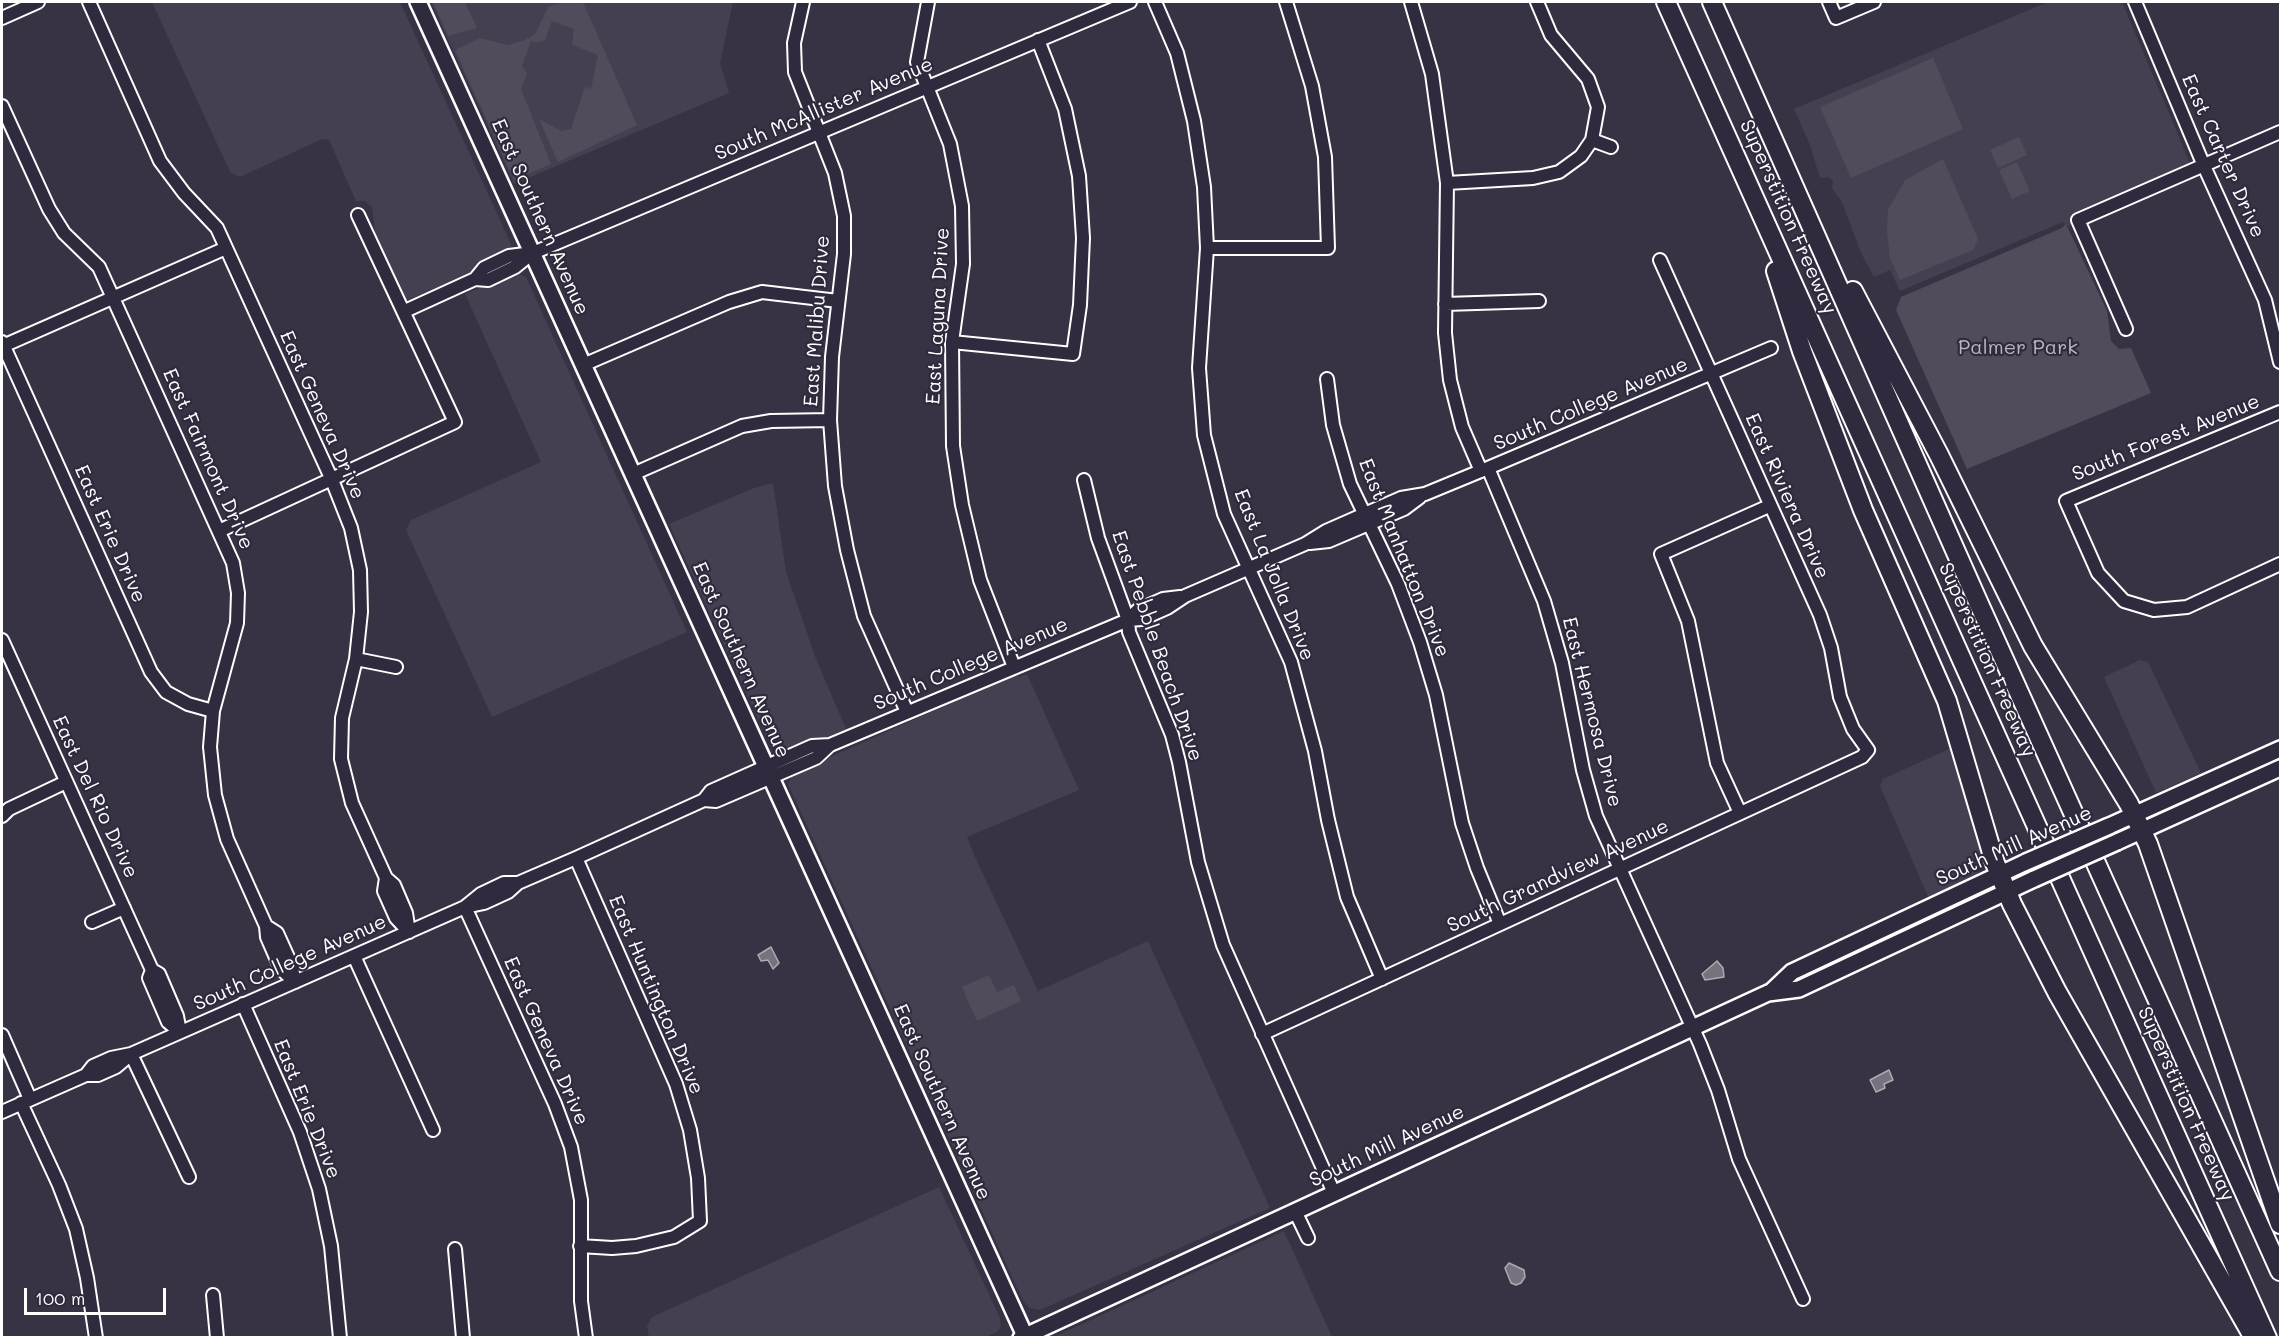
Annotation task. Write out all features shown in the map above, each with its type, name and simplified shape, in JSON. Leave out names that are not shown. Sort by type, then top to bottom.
[{"type":"highway","points":[[1658,2],[1683,38]]},
{"type":"highway","name":"Superstition Freeway","points":[[1666,2],[2267,1338]]},
{"type":"highway","name":"Superstition Freeway","points":[[1712,2],[1979,604],[2280,1271]]},
{"type":"highway","points":[[1776,145],[1939,455],[2034,646],[2138,823],[2188,954],[2280,1224]]},
{"type":"highway","points":[[1749,186],[1802,351],[1841,453],[1947,700],[2007,892],[2057,992],[2254,1338]]},
{"type":"main road","name":"East Southern Avenue","points":[[418,2],[1024,1337]]},
{"type":"main road","name":"South Mill Avenue","points":[[1024,1337],[1771,992],[1799,989],[2117,842],[2138,823],[2280,749]]},
{"type":"main road","name":"South Mill Avenue","points":[[1771,992],[1792,972],[2026,862],[2109,826],[2138,823],[2280,768]]},
{"type":"street","points":[[2,18],[38,2]]},
{"type":"street","name":"East Geneva Drive","points":[[89,2],[160,161],[184,193],[208,216],[226,248],[332,480],[351,528],[360,570],[361,612],[357,659],[342,718],[340,759],[352,803],[386,878],[384,891],[396,918],[409,932]]},
{"type":"street","name":"East Malibu Drive","points":[[803,2],[794,43],[795,72],[817,133],[835,173],[844,216],[844,254],[832,357],[830,420],[839,507],[864,616],[907,712]]},
{"type":"street","name":"East Laguna Drive","points":[[928,2],[917,62],[950,144],[962,206],[963,264],[952,342],[953,446],[962,505],[980,580],[1014,667]]},
{"type":"street","name":"South McAllister Avenue","points":[[405,311],[475,279],[484,268],[509,256],[532,253],[1130,2]]},
{"type":"street","name":"East La Jolla Drive","points":[[1155,2],[1177,53],[1194,121],[1204,187],[1207,248],[1199,368],[1204,435],[1224,514],[1291,662],[1315,751],[1328,820],[1347,897],[1382,979]]},
{"type":"street","points":[[1207,248],[1328,248],[1324,157],[1312,86],[1286,2]]},
{"type":"street","name":"East Hermosa Drive","points":[[1411,2],[1432,74],[1447,183],[1445,304],[1447,358],[1455,404],[1544,601],[1562,663],[1591,801],[1715,1082],[1739,1159],[1803,1299]]},
{"type":"street","points":[[1447,183],[1533,178],[1559,172],[1581,156],[1592,140],[1598,107],[1588,79],[1551,35],[1537,2]]},
{"type":"street","points":[[1829,2],[1836,18],[1874,2]]},
{"type":"street","name":"East Carter Drive","points":[[2135,2],[2204,166],[2265,300],[2280,362]]},
{"type":"street","points":[[952,342],[1073,354],[1080,305],[1083,238],[1079,176],[1065,109],[1038,39]]},
{"type":"street","name":"East Fairmont Drive","points":[[2,106],[49,209],[64,232],[99,267],[114,296],[233,563],[238,593],[237,622],[213,711],[212,772],[220,821],[266,926],[277,933],[291,963],[295,982]]},
{"type":"street","points":[[2126,329],[2078,220],[2280,132]]},
{"type":"street","points":[[1592,140],[1611,147]]},
{"type":"street","points":[[219,531],[455,422],[405,311],[394,294],[358,215]]},
{"type":"street","points":[[2,344],[226,248]]},
{"type":"street","name":"East Riviera Drive","points":[[1660,260],[1820,615],[1831,648],[1840,697],[1853,729],[1868,750]]},
{"type":"street","points":[[583,364],[729,302],[762,292],[838,301]]},
{"type":"street","points":[[1445,304],[1539,301]]},
{"type":"street","name":"East Erie Drive","points":[[2,344],[151,672],[166,692],[188,704],[213,711]]},
{"type":"street","name":"South College Avenue","points":[[2,1112],[86,1075],[98,1075],[116,1066],[131,1054],[465,907],[481,894],[504,884],[518,883],[704,800],[716,801],[769,771],[816,758],[830,745],[1128,620],[1138,610],[1163,599],[1185,596],[1305,544],[1329,541],[1367,519],[1404,508],[1425,494],[1771,348]]},
{"type":"street","name":"East Manhatton Drive","points":[[1326,379],[1334,425],[1350,484],[1401,593],[1428,667],[1462,823],[1477,868],[1500,924]]},
{"type":"street","name":"South Forest Avenue","points":[[2280,412],[2066,501],[2098,573],[2124,601],[2154,610],[2187,607],[2280,564]]},
{"type":"street","points":[[633,474],[742,426],[771,421],[830,420]]},
{"type":"street","name":"East Pebble Beach Drive","points":[[1084,480],[1098,538],[1128,620],[1129,632],[1163,711],[1179,762],[1198,862],[1216,926],[1231,967],[1334,1193]]},
{"type":"street","points":[[1740,813],[1717,763],[1688,621],[1661,554],[1769,506]]},
{"type":"street","name":"East Del Rio Drive","points":[[2,640],[152,970],[149,978],[168,1022],[180,1032]]},
{"type":"street","points":[[357,659],[396,667]]},
{"type":"street","name":"South Grandview Avenue","points":[[1262,1034],[1862,758],[1868,750]]},
{"type":"street","points":[[2,816],[9,808],[66,782]]},
{"type":"street","name":"East Huntington Drive","points":[[576,858],[676,1084],[690,1131],[698,1178],[700,1221],[674,1237],[636,1246],[612,1248],[580,1246]]},
{"type":"street","name":"East Geneva Drive","points":[[465,907],[555,1104],[571,1147],[581,1200],[581,1301],[586,1338]]},
{"type":"street","points":[[92,922],[124,908]]},
{"type":"street","points":[[354,956],[433,1130]]},
{"type":"street","name":"East Erie Drive","points":[[243,1004],[300,1132],[320,1190],[331,1246],[340,1338]]},
{"type":"street","points":[[2,1035],[25,1101],[76,1229],[87,1278],[96,1338]]},
{"type":"street","points":[[131,1054],[189,1177]]},
{"type":"street","points":[[1295,1211],[1308,1238]]},
{"type":"street","points":[[455,1249],[463,1338]]},
{"type":"street","points":[[213,1295],[217,1338]]},
{"type":"shaded area","points":[[152,2],[400,2],[511,244],[511,250],[466,274],[406,301],[376,238],[372,207],[365,201],[356,201],[329,140],[322,139],[240,177],[230,172]]},
{"type":"shaded area","points":[[431,2],[733,2],[720,63],[729,93],[514,184]]},
{"type":"shaded area","points":[[2048,2],[2122,2],[2190,163],[2078,211],[2069,227],[2063,222],[1900,291],[1890,270],[1874,277],[1861,253],[1842,202],[1832,188],[1833,181],[1828,177],[1820,178],[1810,145],[1794,109]]},
{"type":"shaded area","points":[[516,273],[526,277],[687,632],[492,717],[406,530],[411,520],[541,462],[465,294]]},
{"type":"shaded area","points":[[773,483],[786,572],[816,659],[846,729],[786,754],[779,754],[771,747],[669,524],[754,488]]},
{"type":"shaded area","points":[[2140,660],[2148,662],[2201,773],[2156,793],[2104,677]]},
{"type":"shaded area","points":[[1027,674],[1079,790],[967,837],[975,857],[1038,991],[1148,941],[1270,1208],[1040,1310],[1030,1308],[1023,1301],[788,784],[793,774],[1013,675],[1019,677]]},
{"type":"shaded area","points":[[1949,749],[1955,749],[1982,857],[1977,875],[1930,901],[1880,786],[1883,779]]},
{"type":"shaded area","points":[[771,947],[779,963],[773,969],[768,960],[761,961],[758,955]]},
{"type":"shaded area","points":[[1717,961],[1723,968],[1724,977],[1705,980],[1702,974]]},
{"type":"shaded area","points":[[1889,1070],[1893,1080],[1884,1084],[1885,1088],[1876,1092],[1870,1080]]},
{"type":"shaded area","points":[[939,1187],[1000,1318],[1001,1326],[998,1331],[984,1338],[649,1337],[647,1326],[652,1317]]},
{"type":"shaded area","points":[[1284,1231],[1332,1337],[1054,1337],[1056,1336]]},
{"type":"shaded area","points":[[1509,1263],[1524,1270],[1525,1277],[1521,1283],[1516,1285],[1511,1283],[1505,1268]]},
{"type":"green space","points":[[433,2],[465,2],[477,28],[448,36]]},
{"type":"green space","points":[[563,2],[583,2],[637,125],[558,162],[539,119],[561,131],[571,129],[585,87],[591,89],[598,55],[572,45],[574,29],[552,21],[545,40],[538,43],[531,41],[522,66],[527,74],[521,89],[551,164],[514,180],[455,50],[480,38],[508,45],[525,40],[536,33],[548,7]]},
{"type":"green space","points":[[1933,58],[1963,129],[1851,178],[1820,107]]},
{"type":"green space","points":[[2019,137],[2027,155],[1998,168],[1990,150]]},
{"type":"green space","points":[[1943,159],[1978,239],[1973,250],[1900,280],[1890,258],[1887,231],[1888,210],[1905,180]]},
{"type":"green space","points":[[2017,162],[2030,191],[2012,199],[1999,170]]},
{"type":"green space","name":"Palmer Park","points":[[2066,224],[2107,311],[2111,341],[2119,349],[2131,348],[2151,393],[1967,469],[1896,310],[1901,297],[2062,228]]},
{"type":"green space","points":[[989,975],[997,992],[1014,985],[1021,1001],[977,1021],[962,987]]}]
